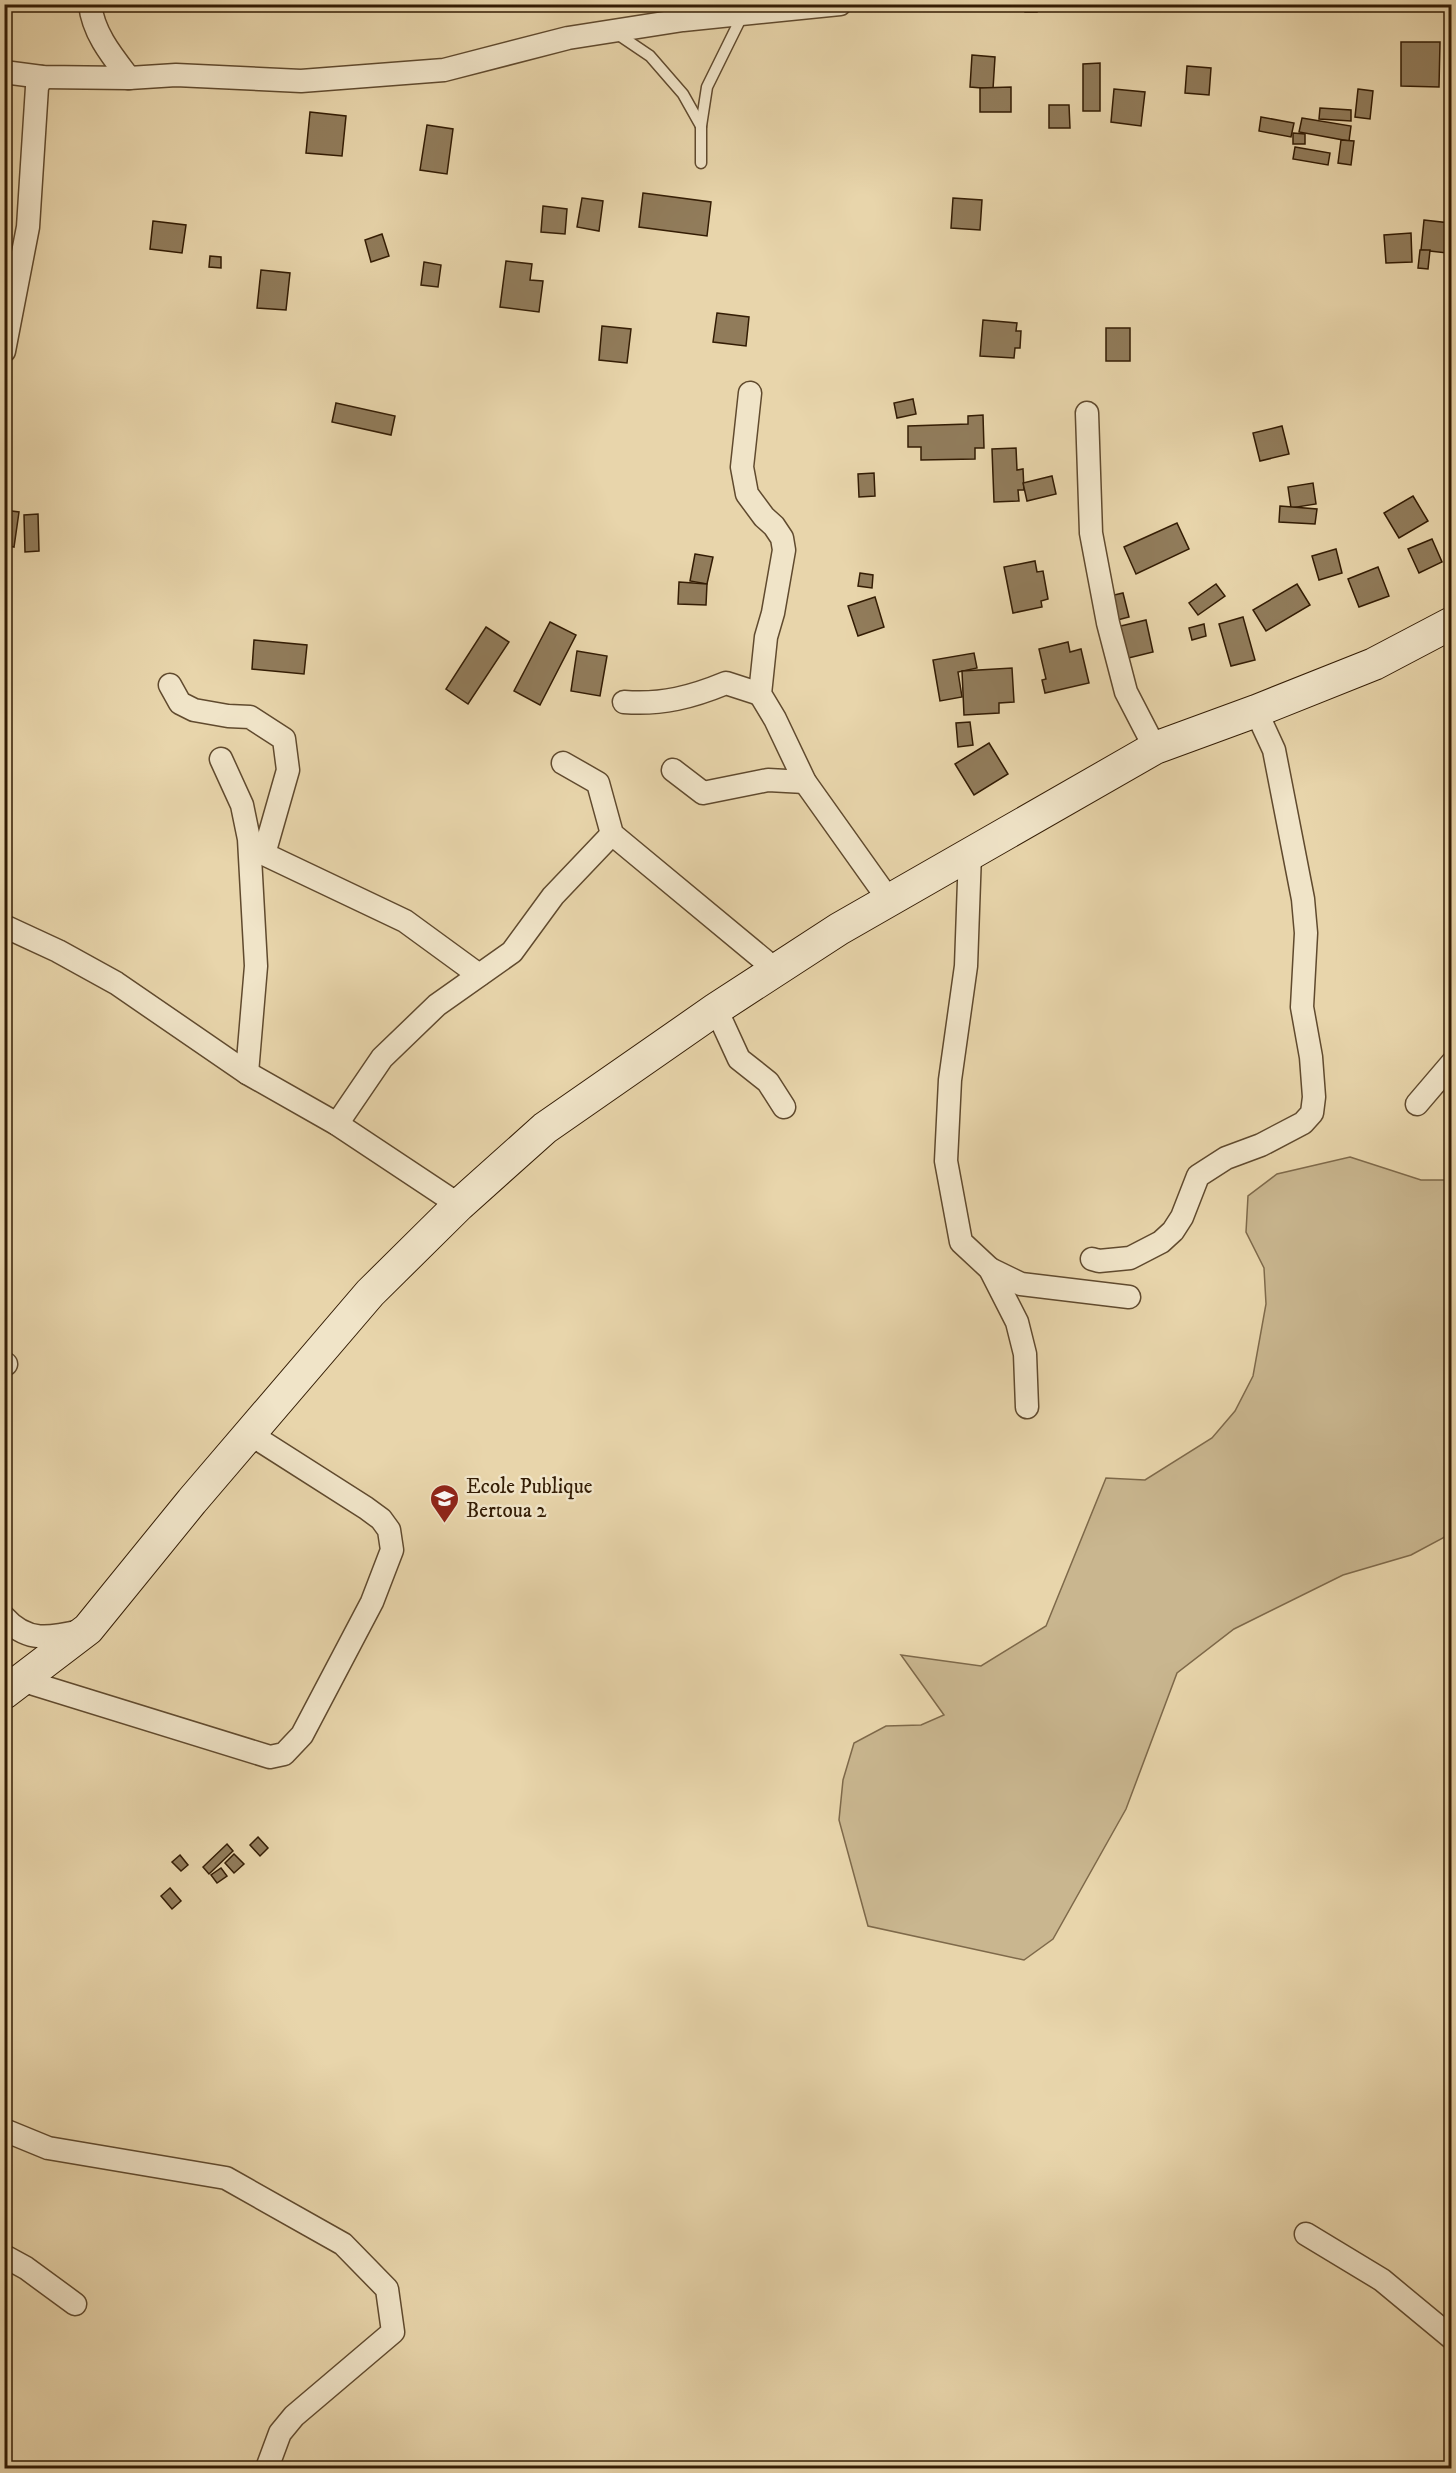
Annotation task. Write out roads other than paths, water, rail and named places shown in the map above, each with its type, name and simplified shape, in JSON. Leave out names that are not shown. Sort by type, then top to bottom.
[{"type":"street","points":[[90,4],[91,15],[106,50],[129,78]]},
{"type":"street","points":[[4,72],[42,77],[129,78],[176,75],[301,81],[444,70],[568,38],[683,20],[840,4]]},
{"type":"street","points":[[4,351],[8,343],[28,227],[37,87],[42,77]]},
{"type":"street","points":[[750,393],[742,467],[747,494],[782,538],[784,550],[773,613],[766,637],[760,694],[775,719],[805,782],[889,900]]},
{"type":"street","points":[[1087,413],[1091,533],[1108,622],[1126,692],[1155,748]]},
{"type":"street","points":[[13,1686],[88,1629],[370,1293],[459,1205],[545,1128],[776,970],[889,900],[1155,748],[1374,664],[1452,623]]},
{"type":"street","points":[[624,702],[651,704],[699,694],[726,683],[760,694]]},
{"type":"street","points":[[170,685],[180,704],[194,710],[250,717],[284,739],[288,770],[264,854],[405,921],[479,975]]},
{"type":"street","points":[[1092,1259],[1099,1261],[1130,1258],[1161,1242],[1173,1231],[1182,1217],[1198,1176],[1226,1158],[1303,1123],[1312,1113],[1314,1097],[1311,1057],[1302,1007],[1306,933],[1303,899],[1274,750],[1256,711]]},
{"type":"street","points":[[221,759],[242,805],[249,838],[256,966],[247,1073]]},
{"type":"street","points":[[563,763],[598,783],[612,834],[776,970]]},
{"type":"street","points":[[673,770],[703,793],[768,780],[805,782]]},
{"type":"street","points":[[337,1124],[382,1059],[437,1005],[512,952],[553,896],[612,834]]},
{"type":"street","points":[[970,853],[966,966],[950,1080],[946,1161],[961,1242],[990,1269],[1021,1284],[1129,1297]]},
{"type":"street","points":[[4,926],[58,951],[116,983],[247,1073],[337,1124],[459,1205]]},
{"type":"street","points":[[716,1009],[739,1059],[768,1082],[784,1107]]},
{"type":"street","points":[[1417,1104],[1452,1064]]},
{"type":"street","points":[[990,1269],[1017,1322],[1025,1353],[1027,1407]]},
{"type":"street","points":[[13,1686],[270,1757],[284,1754],[302,1735],[372,1602],[393,1550],[389,1530],[381,1519],[250,1434]]},
{"type":"street","points":[[4,1617],[24,1633],[39,1637],[53,1638],[88,1629]]},
{"type":"street","points":[[4,2130],[48,2148],[226,2178],[343,2244],[387,2289],[393,2332],[294,2416],[280,2433],[267,2469]]},
{"type":"street","points":[[1306,2234],[1382,2280],[1452,2338]]},
{"type":"street","points":[[4,2256],[26,2268],[75,2304]]},
{"type":"lane","points":[[701,163],[701,126],[707,87],[743,14]]},
{"type":"lane","points":[[615,32],[650,56],[683,94],[701,126]]},
{"type":"place","name":"Ecole Publique Bertoua 2","points":[[445,1524]]}]
